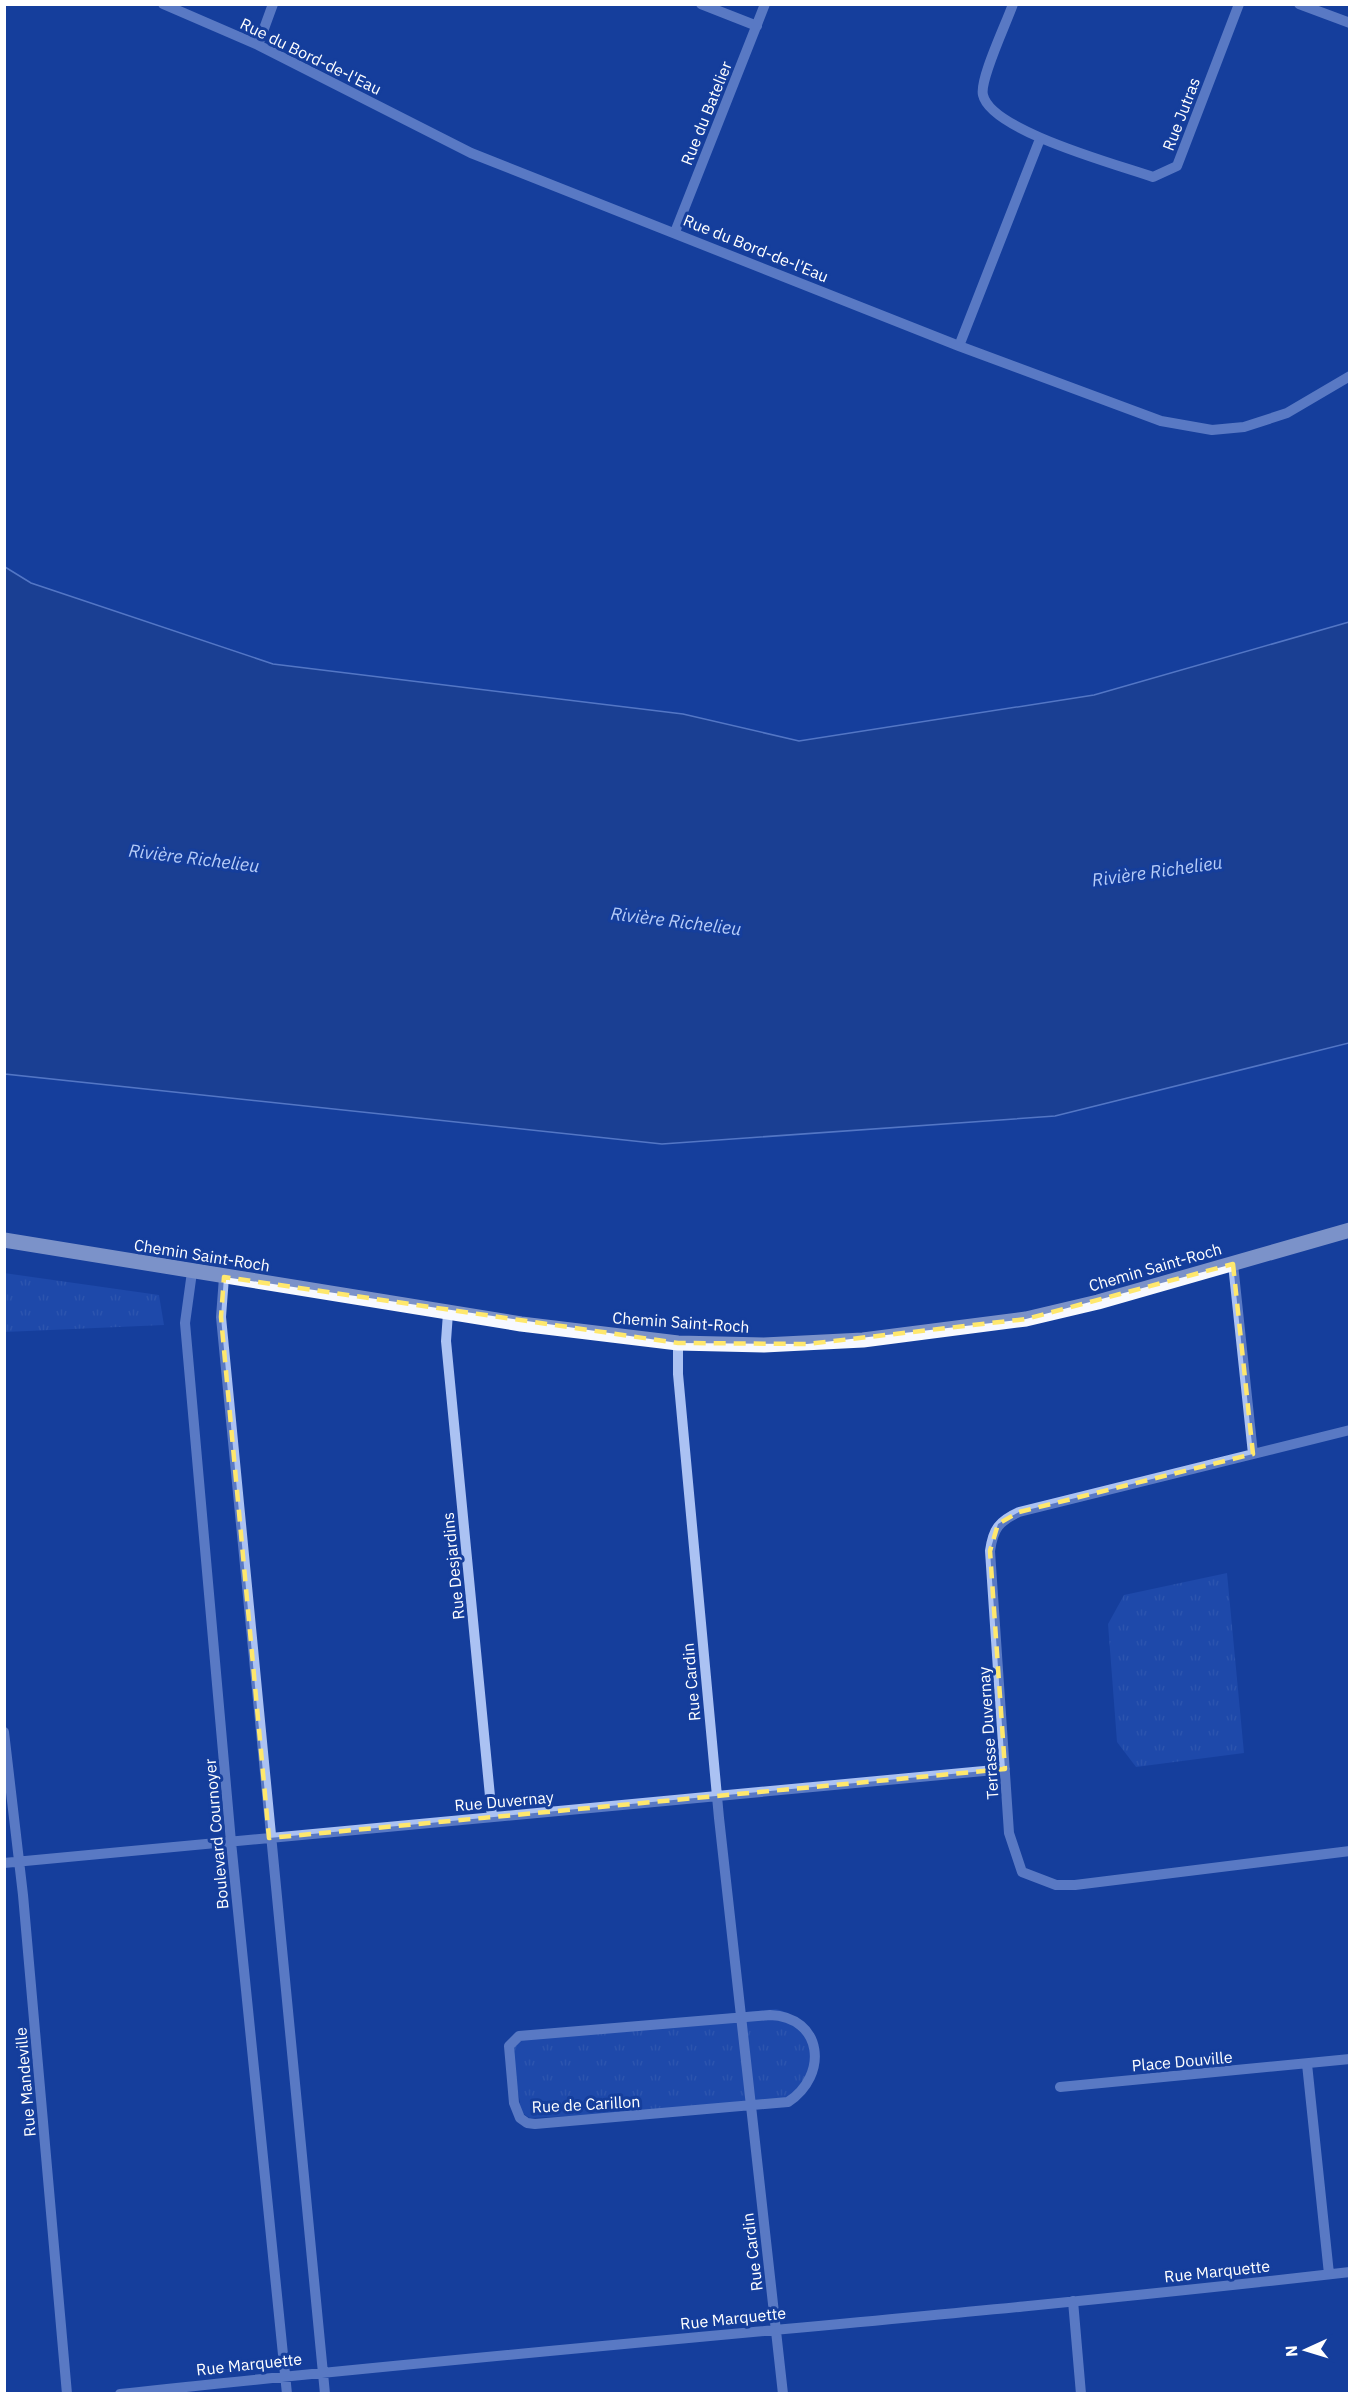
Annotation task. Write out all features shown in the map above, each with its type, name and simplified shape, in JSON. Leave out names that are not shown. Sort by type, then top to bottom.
[{"type":"main road","name":"Chemin Saint-Roch","points":[[4,1240],[448,1313],[678,1343],[807,1344],[974,1328],[1098,1302],[1350,1230]]},
{"type":"street","name":"Rue du Bord-de-l'Eau","points":[[163,4],[258,45],[471,153],[959,346],[1161,422],[1212,430],[1244,427],[1287,413],[1350,376]]},
{"type":"street","points":[[258,45],[273,4]]},
{"type":"street","points":[[701,4],[757,26]]},
{"type":"street","name":"Rue du Batelier","points":[[675,232],[765,4]]},
{"type":"street","name":"Rue Jutras","points":[[1013,4],[987,73],[982,94],[988,108],[1040,139],[1153,177],[1177,166],[1239,4]]},
{"type":"street","points":[[1299,4],[1350,23]]},
{"type":"street","points":[[959,346],[1040,139]]},
{"type":"street","points":[[1233,1264],[1253,1454]]},
{"type":"street","name":"Boulevard Cournoyer","points":[[192,1272],[185,1323],[231,1842],[287,2394]]},
{"type":"street","points":[[224,1277],[221,1317],[269,1838],[325,2394]]},
{"type":"street","name":"Rue Desjardins","points":[[448,1313],[446,1341],[492,1817]]},
{"type":"street","name":"Rue Cardin","points":[[678,1343],[678,1368],[717,1797],[783,2394]]},
{"type":"street","name":"Terrasse Duvernay","points":[[1350,1430],[1026,1510],[998,1524],[992,1535],[990,1551],[1009,1833],[1022,1872],[1056,1885],[1350,1851]]},
{"type":"street","name":"Rue Mandeville","points":[[4,1732],[20,1862],[67,2394]]},
{"type":"street","name":"Rue Duvernay","points":[[4,1863],[1005,1769]]},
{"type":"street","points":[[741,2017],[786,2016],[804,2028],[811,2038],[815,2054],[812,2074],[795,2097],[788,2102],[750,2107]]},
{"type":"street","name":"Rue de Carillon","points":[[741,2017],[519,2036],[508,2046],[513,2103],[520,2118],[527,2123],[535,2124],[750,2107]]},
{"type":"street","name":"Place Douville","points":[[1060,2087],[1350,2059]]},
{"type":"street","points":[[1307,2064],[1329,2274]]},
{"type":"street","name":"Rue Marquette","points":[[120,2394],[322,2371],[1073,2301],[1350,2272]]},
{"type":"street","points":[[1073,2301],[1081,2394]]},
{"type":"highlighted area","points":[[1233,1264],[1253,1454],[1019,1512],[998,1524],[990,1551],[1005,1769],[269,1838],[221,1317],[224,1277],[678,1343],[807,1344],[1026,1319]]},
{"type":"green space","points":[[4,1273],[159,1295],[164,1325],[5,1332]]},
{"type":"green space","points":[[1227,1573],[1244,1753],[1136,1767],[1117,1742],[1108,1624],[1124,1595]]},
{"type":"green space","points":[[776,2009],[794,2018],[800,2024],[808,2039],[815,2068],[795,2096],[750,2107],[530,2118],[517,2110],[520,2102],[509,2046],[525,2035]]},
{"type":"water","name":"Rivière Richelieu","points":[[5,567],[31,583],[273,664],[683,714],[799,741],[1094,695],[1349,622],[1349,1043],[1055,1116],[662,1144],[5,1074]]}]
